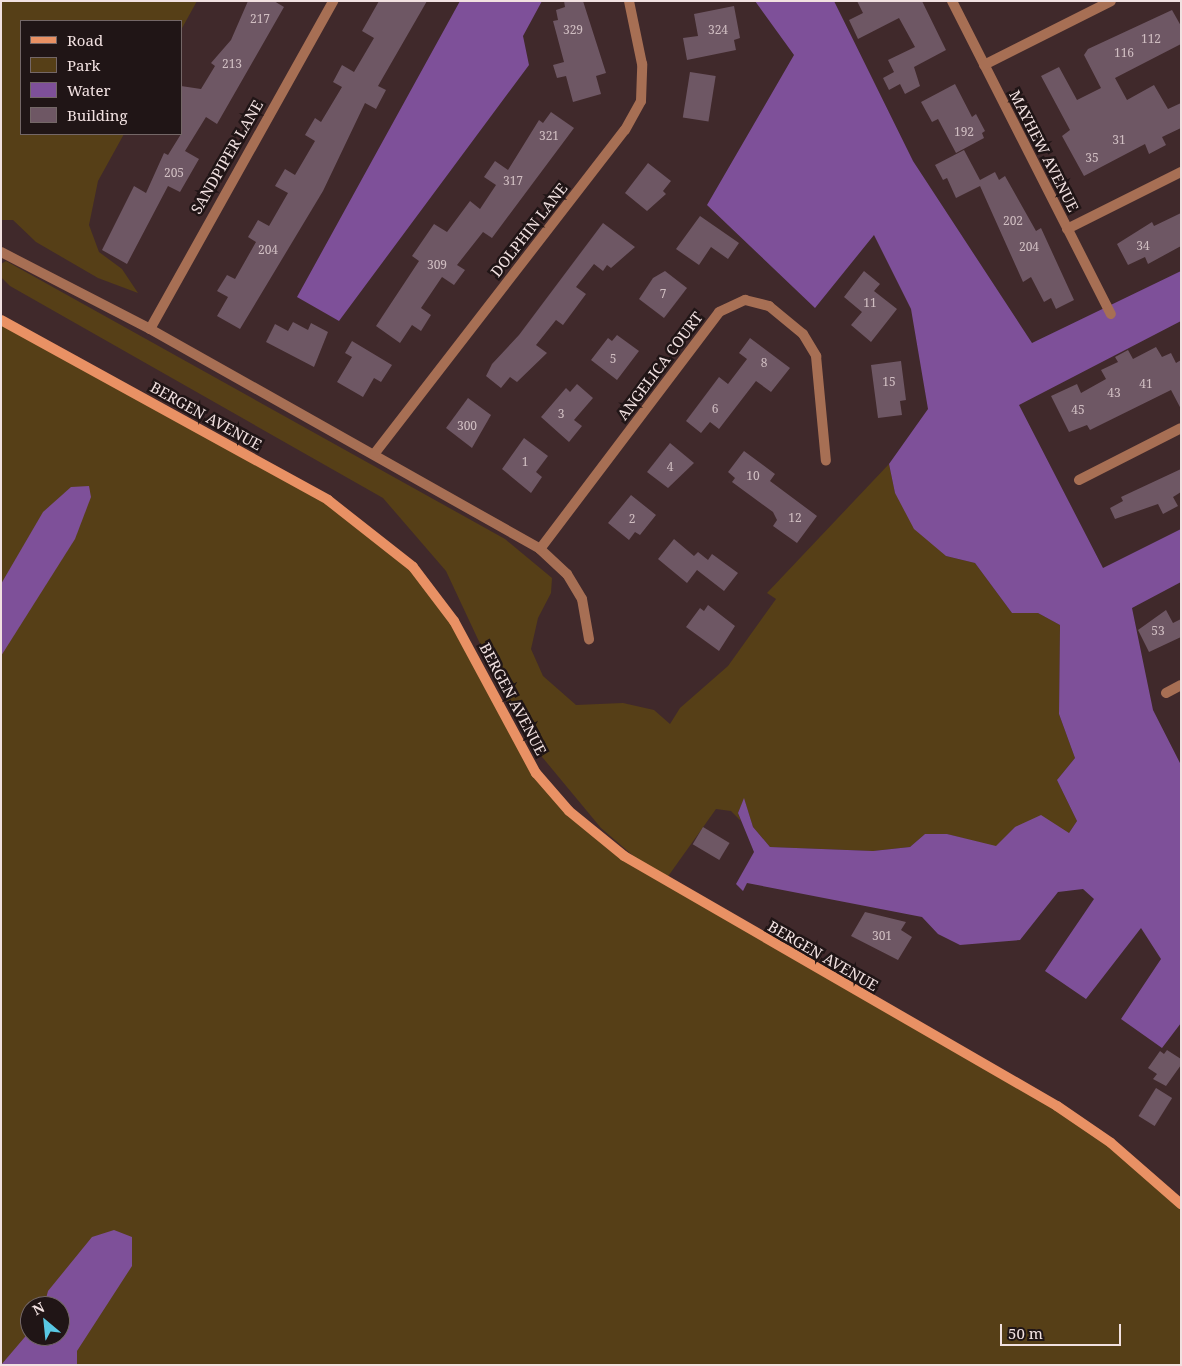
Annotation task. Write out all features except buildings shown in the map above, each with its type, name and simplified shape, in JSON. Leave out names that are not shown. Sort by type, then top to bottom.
[{"type":"main road","name":"BERGEN AVENUE","points":[[1,320],[328,500],[413,567],[454,621],[536,773],[569,811],[624,856],[1057,1106],[1111,1143],[1181,1204]]},
{"type":"street","name":"SANDPIPER LANE","points":[[150,329],[333,1]]},
{"type":"street","name":"DOLPHIN LANE","points":[[375,453],[625,130],[641,101],[642,64],[629,1]]},
{"type":"street","name":"MAYHEW AVENUE","points":[[952,1],[1111,314]]},
{"type":"street","points":[[984,65],[1111,1]]},
{"type":"street","points":[[1067,229],[1181,172]]},
{"type":"street","points":[[1,252],[150,329],[375,453],[540,549],[567,574],[582,599],[589,639]]},
{"type":"street","name":"ANGELICA COURT","points":[[540,549],[720,312],[745,300],[769,306],[803,334],[816,356],[826,461]]},
{"type":"street","points":[[1078,480],[1181,428]]},
{"type":"street","points":[[1166,693],[1181,685]]},
{"type":"green space","points":[[1,1],[197,1],[182,28],[182,20],[20,20],[20,135],[123,135],[98,181],[89,225],[99,252],[122,269],[138,293],[98,278],[36,242],[13,220],[1,220]]},
{"type":"green space","points":[[6,261],[505,539],[552,578],[551,593],[538,618],[531,649],[543,676],[576,705],[623,703],[654,710],[670,724],[680,708],[728,666],[776,599],[767,593],[889,464],[895,493],[946,556],[975,563],[1012,613],[1038,613],[1060,625],[1059,714],[1075,758],[1057,780],[1077,821],[1069,833],[1015,827],[996,847],[947,834],[925,834],[910,847],[873,851],[770,847],[753,827],[744,799],[738,813],[741,821],[731,811],[716,809],[664,882],[1057,1106],[1181,1204],[1181,1365],[1,1365],[1,320],[328,500],[413,567],[454,621],[511,731],[569,811],[660,879],[601,828],[533,746],[512,712],[446,571],[383,498],[10,286],[1,277],[1,264]]},
{"type":"water","points":[[460,1],[542,1],[523,36],[529,65],[339,321],[297,297]]},
{"type":"water","points":[[755,1],[834,1],[913,161],[1032,343],[1181,271],[1181,321],[1019,405],[1103,568],[1181,529],[1181,582],[1132,608],[1153,710],[1181,765],[1181,1023],[1162,1048],[1121,1019],[1161,959],[1141,928],[1086,999],[1045,971],[1094,899],[1083,889],[1058,892],[1020,940],[960,945],[938,934],[922,917],[747,883],[743,891],[736,884],[754,852],[738,813],[744,798],[753,827],[770,847],[873,851],[910,847],[925,834],[947,834],[996,846],[1015,827],[1041,815],[1069,833],[1077,821],[1057,780],[1075,758],[1059,714],[1060,625],[1038,613],[1012,613],[975,563],[946,556],[914,529],[895,493],[889,464],[928,409],[911,309],[874,235],[815,308],[707,205],[794,55]]},
{"type":"water","points":[[89,486],[91,497],[75,539],[1,656],[1,584],[43,512],[71,487]]},
{"type":"water","points":[[114,1230],[132,1237],[132,1266],[77,1351],[77,1365],[1,1365],[20,1343],[20,1346],[70,1346],[70,1296],[47,1296],[48,1291],[92,1237]]}]
